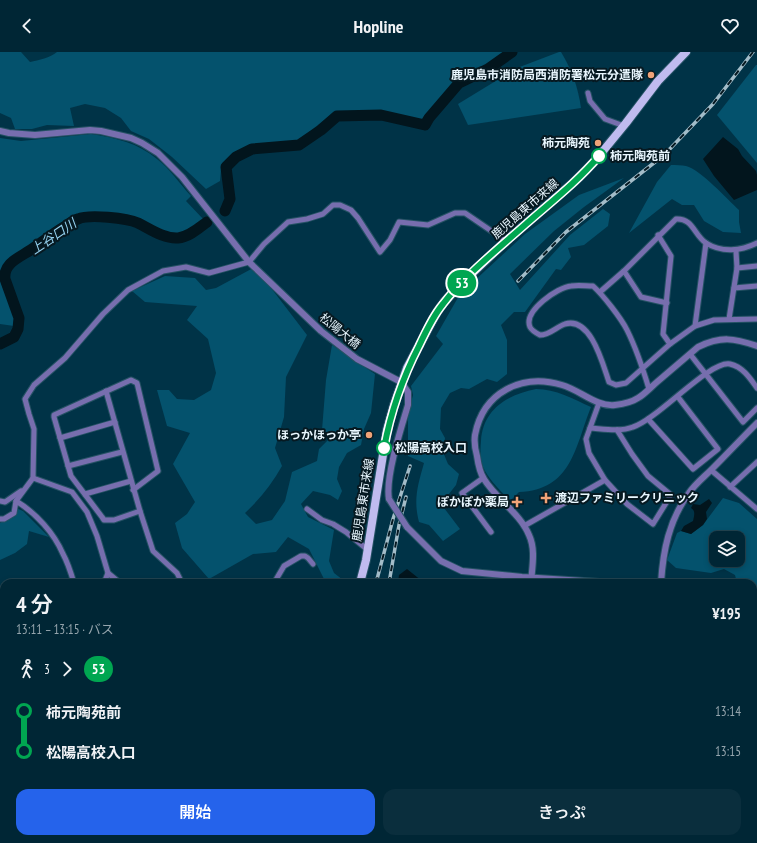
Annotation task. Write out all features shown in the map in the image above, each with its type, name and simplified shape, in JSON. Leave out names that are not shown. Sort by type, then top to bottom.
[{"type":"main road","name":"鹿児島東市来線","points":[[361,579],[368,550],[387,430],[401,382],[425,332],[444,302],[466,279],[506,241],[574,182],[594,162],[624,126],[658,81],[686,52]]},
{"type":"street","points":[[588,93],[590,101],[605,119],[624,126]]},
{"type":"street","name":"松陽大橋","points":[[0,131],[35,135],[90,130],[101,131],[131,138],[158,153],[182,177],[249,262],[321,331],[357,359],[401,382]]},
{"type":"street","points":[[0,519],[4,519],[14,513],[16,501],[33,478],[34,429],[25,399],[34,386],[65,358],[128,290],[163,271],[186,267],[209,273],[249,262],[264,244],[288,222],[323,214],[333,206],[340,205],[351,210],[358,218],[380,252],[390,240],[400,222],[428,226],[455,212],[466,214],[506,241]]},
{"type":"street","points":[[600,292],[624,271],[658,235],[676,219],[682,219],[689,223],[706,243],[720,248],[736,250],[757,244]]},
{"type":"street","points":[[658,235],[672,256],[663,334],[670,344]]},
{"type":"street","points":[[695,326],[706,243]]},
{"type":"street","points":[[730,319],[737,268],[736,250]]},
{"type":"street","points":[[737,268],[757,266]]},
{"type":"street","points":[[624,271],[641,297],[667,302]]},
{"type":"street","points":[[649,389],[642,368],[627,330],[600,292],[593,286],[570,286],[554,292],[532,311],[529,323],[530,327],[533,331],[540,335],[544,335],[564,324],[580,325],[590,335],[600,354],[609,382],[616,385],[626,383],[642,368],[670,344],[695,326],[714,320],[757,319]]},
{"type":"street","points":[[734,288],[757,286]]},
{"type":"street","points":[[531,579],[533,547],[529,534],[524,526],[483,478],[474,445],[479,422],[490,403],[508,388],[531,381],[550,382],[563,385],[599,403],[614,406],[624,404],[639,398],[698,347],[708,342],[720,339],[739,340],[757,346]]},
{"type":"street","points":[[690,354],[743,422],[757,408]]},
{"type":"street","points":[[590,428],[617,430],[633,427],[648,419],[705,373],[719,366],[729,364],[744,371],[757,388]]},
{"type":"street","points":[[134,490],[158,471],[137,382],[131,380],[54,415],[54,421],[72,476],[104,520],[114,520],[140,511]]},
{"type":"street","points":[[401,382],[408,392],[408,405],[389,479],[388,493],[389,499],[407,527],[441,561],[462,571],[522,577],[528,579]]},
{"type":"street","points":[[106,391],[122,452],[153,551],[177,573],[180,579]]},
{"type":"street","points":[[648,419],[693,469],[718,449],[678,396]]},
{"type":"street","points":[[599,403],[586,439],[589,453],[605,480],[627,504],[653,524],[671,496],[648,476],[617,430]]},
{"type":"street","points":[[60,438],[115,422]]},
{"type":"street","points":[[661,579],[664,550],[667,539],[676,516],[688,494],[757,423]]},
{"type":"street","points":[[68,466],[122,452]]},
{"type":"street","points":[[730,487],[757,462]]},
{"type":"street","points":[[711,470],[757,509]]},
{"type":"street","points":[[0,501],[5,502],[18,494],[33,478]]},
{"type":"street","points":[[33,478],[72,492],[88,512],[108,573],[115,579]]},
{"type":"street","points":[[483,478],[462,493],[491,532]]},
{"type":"street","points":[[524,526],[605,480]]},
{"type":"street","points":[[85,494],[131,481]]},
{"type":"street","points":[[16,501],[28,508],[54,537],[64,554],[73,579]]},
{"type":"street","points":[[307,509],[322,520],[333,524],[346,532],[368,550]]},
{"type":"street","points":[[276,579],[284,566],[301,556],[308,558],[313,564]]},
{"type":"street","points":[[106,579],[108,573]]},
{"type":"shaded area","points":[[0,52],[21,52],[30,62],[41,60],[57,52],[505,52],[484,66],[453,82],[424,120],[381,111],[334,112],[298,141],[253,145],[235,152],[221,169],[220,181],[206,189],[172,157],[149,139],[131,131],[121,118],[105,108],[85,104],[70,108],[74,126],[47,125],[32,129],[15,129],[11,118],[0,113]]},
{"type":"shaded area","points":[[561,52],[571,72],[581,108],[468,125],[458,104],[517,68]]},
{"type":"shaded area","points":[[757,65],[757,163],[717,115]]},
{"type":"shaded area","points":[[91,134],[126,142],[150,153],[171,172],[191,196],[186,201],[204,220],[181,235],[170,235],[137,220],[115,215],[87,214],[72,218],[6,263],[1,271],[1,283],[15,318],[14,326],[0,324],[0,138],[21,141]]},
{"type":"shaded area","points":[[723,137],[738,149],[742,156],[756,171],[757,175],[757,190],[734,200],[714,176],[703,159]]},
{"type":"shaded area","points":[[671,165],[684,166],[692,169],[699,173],[721,192],[739,210],[741,233],[723,232],[704,221],[694,205],[682,205],[672,199],[629,233],[657,182]]},
{"type":"shaded area","points":[[624,178],[554,231],[510,274],[520,290],[570,235],[603,209],[610,214],[608,226],[584,245],[568,248],[571,257],[561,270],[556,269],[525,312],[514,312],[501,325],[507,340],[507,374],[497,382],[487,379],[469,389],[461,388],[450,393],[441,408],[440,429],[445,438],[443,452],[448,464],[459,474],[456,485],[441,504],[460,529],[443,541],[429,525],[419,522],[417,514],[416,499],[424,463],[408,456],[408,414],[413,395],[411,386],[443,344],[436,336],[460,294],[525,234],[579,195]]},
{"type":"shaded area","points":[[255,267],[307,335],[286,377],[284,417],[275,448],[282,466],[265,491],[245,513],[256,524],[272,520],[285,501],[292,472],[317,461],[319,449],[330,438],[322,430],[326,380],[332,345],[375,374],[371,413],[364,429],[361,445],[347,453],[339,467],[337,479],[342,491],[338,500],[330,495],[313,491],[301,504],[308,517],[334,530],[329,561],[334,573],[342,579],[324,579],[309,549],[288,537],[276,552],[253,554],[209,579],[182,548],[175,523],[187,514],[195,502],[173,464],[190,433],[167,426],[157,390],[169,390],[177,399],[194,400],[211,390],[216,373],[208,339],[187,320],[197,306],[145,302],[132,291],[165,276],[195,278],[206,290],[216,288]]},
{"type":"shaded area","points":[[536,389],[543,389],[557,393],[591,407],[575,451],[569,464],[561,475],[550,484],[537,489],[519,492],[510,501],[490,479],[483,468],[481,460],[481,441],[483,430],[486,420],[498,405],[515,395]]},
{"type":"shaded area","points":[[723,498],[739,503],[757,519],[757,579],[736,579],[735,575],[724,569],[711,573],[676,568],[667,560],[677,533],[681,531],[691,534],[703,525]]},
{"type":"shaded area","points":[[709,499],[712,503],[706,512],[707,519],[703,525],[691,534],[681,531],[684,526],[693,521],[694,512],[691,508],[693,504],[700,505]]},
{"type":"shaded area","points":[[16,508],[23,511],[49,537],[29,531],[27,544],[15,553],[0,560],[0,523],[9,517]]},
{"type":"shaded area","points":[[407,569],[420,579],[398,579],[399,575]]},
{"type":"waterway","name":"上谷口川","points":[[225,211],[230,199],[226,167],[236,157],[252,149],[299,145],[321,130],[337,116],[381,115],[425,125],[429,118],[459,83],[488,69],[512,52]]},
{"type":"waterway","name":"上谷口川","points":[[0,344],[14,337],[18,329],[19,318],[5,279],[6,269],[16,259],[73,221],[90,217],[108,217],[133,221],[152,231],[173,238],[190,234],[207,222]]},
{"type":"railway","points":[[518,281],[566,232],[664,155],[713,104],[753,52]]},
{"type":"railway","points":[[377,579],[393,519],[410,466]]},
{"type":"railway","points":[[390,579],[399,525],[406,497]]},
{"type":"bus line","name":"53","points":[[384,448],[387,430],[401,382],[425,332],[444,302],[506,241],[574,182],[599,156]]},
{"type":"place","name":"鹿児島市消防局西消防署松元分遣隊","points":[[651,75]]},
{"type":"place","name":"柿元陶苑","points":[[598,143]]},
{"type":"place","name":"柿元陶苑前","points":[[599,156]]},
{"type":"place","name":"ほっかほっか亭","points":[[369,435]]},
{"type":"place","name":"松陽高校入口","points":[[384,448]]},
{"type":"place","name":"渡辺ファミリークリニック","points":[[546,498]]},
{"type":"place","name":"ぽかぽか薬局","points":[[517,502]]}]
